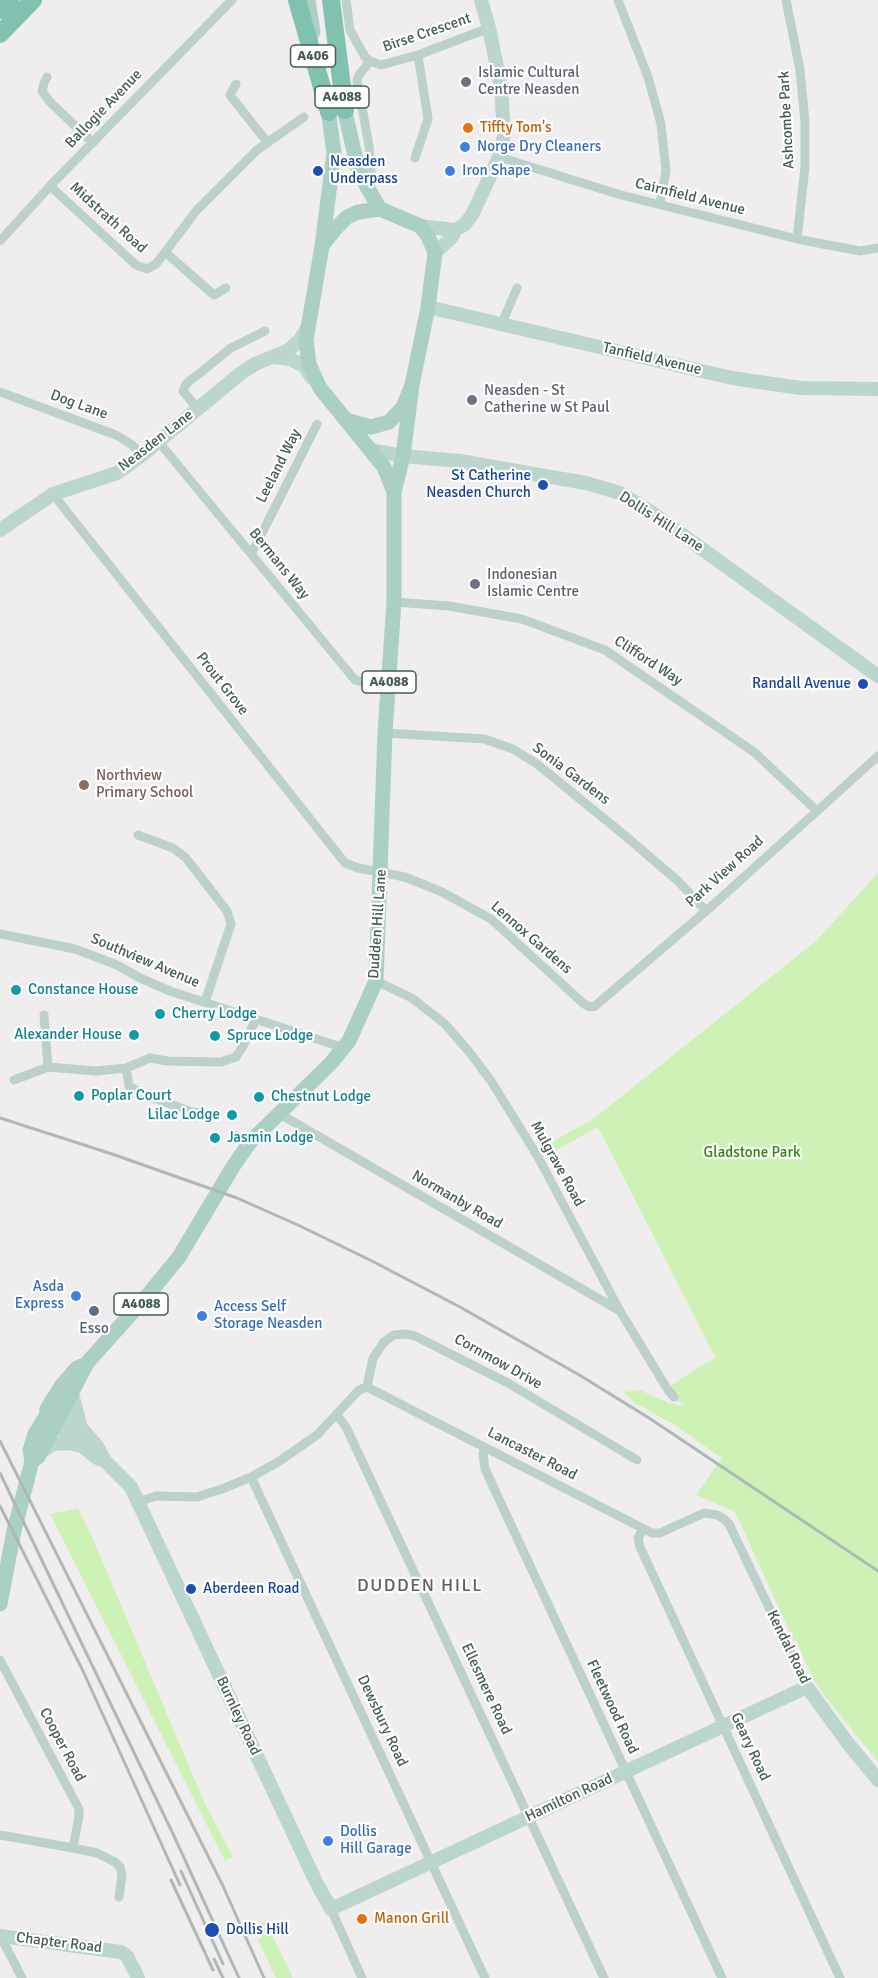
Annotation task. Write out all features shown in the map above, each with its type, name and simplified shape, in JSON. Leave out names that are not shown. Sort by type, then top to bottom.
[{"type":"highway","points":[[0,10],[10,0]]},
{"type":"highway","points":[[0,34],[33,0]]},
{"type":"highway","name":"A406","points":[[297,0],[337,111]]},
{"type":"highway","name":"A406","points":[[331,0],[337,111]]},
{"type":"main road","name":"A4088","points":[[308,0],[337,111],[359,173],[380,208],[358,212],[347,217],[322,246]]},
{"type":"main road","name":"A4088","points":[[322,0],[337,111],[322,246],[306,340],[309,364],[320,388],[346,420],[371,427],[389,422],[403,407],[412,385],[428,307],[435,253]]},
{"type":"main road","points":[[380,208],[420,226],[428,236],[435,253]]},
{"type":"main road","name":"Dudden Hill Lane","points":[[0,1604],[27,1476],[37,1456],[30,1450],[35,1434],[54,1419],[72,1394],[87,1363],[179,1257],[251,1141],[344,1048],[376,981],[385,733],[394,602],[394,492],[403,456],[412,385]]},
{"type":"main road","name":"Dudden Hill Lane","points":[[346,420],[384,467],[394,492]]},
{"type":"main road","name":"Dudden Hill Lane","points":[[54,1419],[47,1409],[77,1368],[87,1363]]},
{"type":"street","name":"Ballogie Avenue","points":[[0,241],[50,186],[232,0]]},
{"type":"street","name":"Birse Crescent","points":[[346,0],[350,30],[365,57],[381,65],[418,55],[489,28]]},
{"type":"street","points":[[420,226],[455,230],[464,225],[472,215],[499,157],[504,135],[501,87],[481,0]]},
{"type":"street","points":[[618,0],[648,77],[661,124],[666,171],[660,204]]},
{"type":"street","name":"Ashcombe Park","points":[[786,0],[800,70],[805,122],[806,167],[797,239]]},
{"type":"street","points":[[415,158],[428,119],[418,55]]},
{"type":"street","points":[[370,61],[357,80],[369,146],[370,191]]},
{"type":"street","points":[[47,77],[42,91],[50,102],[93,143]]},
{"type":"street","points":[[236,84],[230,95],[267,142]]},
{"type":"street","points":[[226,288],[214,295],[165,252],[197,210],[267,142],[304,117]]},
{"type":"street","name":"Cairnfield Avenue","points":[[499,157],[621,195],[797,239],[860,251],[878,248]]},
{"type":"street","name":"Midstrath Road","points":[[50,186],[136,265],[147,269],[156,264],[165,252]]},
{"type":"street","points":[[435,253],[452,237],[455,230]]},
{"type":"street","points":[[501,325],[517,288]]},
{"type":"street","name":"Tanfield Avenue","points":[[428,307],[692,369],[763,383],[801,388],[878,389]]},
{"type":"street","name":"Neasden Lane","points":[[0,530],[53,494],[108,477],[142,455],[241,373],[255,364],[289,350],[300,340],[308,326]]},
{"type":"street","points":[[198,408],[183,391],[186,384],[231,348],[265,331]]},
{"type":"street","points":[[274,357],[290,359],[304,366],[320,388]]},
{"type":"street","name":"Dog Lane","points":[[0,392],[117,435],[142,455]]},
{"type":"street","name":"Leeland Way","points":[[252,553],[317,424]]},
{"type":"street","name":"Bermans Way","points":[[158,441],[355,680],[388,683]]},
{"type":"street","name":"Dollis Hill Lane","points":[[372,450],[403,456],[459,461],[586,483],[620,493],[648,510],[878,676]]},
{"type":"street","name":"Prout Grove","points":[[53,494],[345,863],[381,872]]},
{"type":"street","name":"Clifford Way","points":[[394,602],[449,606],[522,619],[605,650],[754,752],[816,810]]},
{"type":"street","name":"Sonia Gardens","points":[[385,733],[484,739],[513,749],[537,765],[623,834],[678,881],[705,910]]},
{"type":"street","name":"Park View Road","points":[[590,1007],[595,1006],[878,756]]},
{"type":"street","points":[[138,835],[173,848],[186,858],[227,911],[231,924],[205,1002]]},
{"type":"street","name":"Lennox Gardens","points":[[381,872],[405,877],[442,892],[491,920],[590,1007]]},
{"type":"street","name":"Southview Avenue","points":[[0,934],[75,949],[117,965],[170,991],[344,1048]]},
{"type":"street","name":"Mulgrave Road","points":[[376,981],[412,998],[429,1011],[445,1024],[471,1054],[538,1157],[620,1311],[674,1397]]},
{"type":"street","points":[[44,1015],[48,1067]]},
{"type":"street","points":[[14,1080],[48,1067],[96,1071],[126,1068],[150,1058],[167,1061],[221,1062],[236,1057],[256,1019]]},
{"type":"street","points":[[126,1068],[129,1086],[143,1094],[192,1112],[205,1114]]},
{"type":"street","name":"Normanby Road","points":[[280,1114],[620,1311]]},
{"type":"street","name":"Cornmow Drive","points":[[367,1387],[373,1358],[384,1342],[394,1335],[415,1336],[508,1383],[637,1461]]},
{"type":"street","points":[[138,1502],[156,1496],[196,1497],[251,1477],[278,1462],[317,1435],[359,1390],[367,1387]]},
{"type":"street","name":"Lancaster Road","points":[[367,1387],[652,1533],[660,1533],[707,1512]]},
{"type":"street","name":"Burnley Road","points":[[72,1394],[81,1428],[97,1446],[105,1461],[131,1487],[362,1978]]},
{"type":"street","name":"Ellesmere Road","points":[[337,1415],[346,1427],[604,1978]]},
{"type":"street","name":"Burnley Road","points":[[54,1419],[81,1428]]},
{"type":"street","name":"Burnley Road","points":[[54,1419],[82,1446],[97,1458],[105,1461]]},
{"type":"street","name":"Burnley Road","points":[[37,1456],[53,1444],[68,1443],[82,1446]]},
{"type":"street","name":"Fleetwood Road","points":[[486,1448],[483,1453],[485,1468],[722,1978]]},
{"type":"street","name":"Dewsbury Road","points":[[251,1477],[485,1978]]},
{"type":"street","name":"Kendal Road","points":[[707,1512],[724,1519],[729,1524],[807,1687],[878,1780]]},
{"type":"street","name":"Geary Road","points":[[643,1529],[638,1538],[640,1547],[840,1978]]},
{"type":"street","name":"Cooper Road","points":[[0,1660],[79,1809],[80,1816],[73,1848]]},
{"type":"street","name":"Hamilton Road","points":[[331,1909],[807,1687]]},
{"type":"street","points":[[0,1835],[97,1853],[115,1862],[120,1867],[122,1875],[119,1897]]},
{"type":"street","points":[[3,1936],[4,1943],[22,1978]]},
{"type":"street","name":"Chapter Road","points":[[3,1936],[121,1952],[127,1956],[138,1978]]},
{"type":"green space","name":"Gladstone Park","points":[[878,873],[878,1762],[824,1695],[811,1675],[735,1512],[696,1495],[722,1458],[673,1424],[635,1403],[624,1392],[640,1390],[669,1403],[684,1406],[673,1396],[670,1386],[715,1357],[598,1127],[548,1155],[544,1147],[597,1116],[816,941]]},
{"type":"green space","points":[[78,1508],[205,1804],[233,1857],[225,1861],[50,1514]]},
{"type":"green space","points":[[265,1921],[293,1977],[291,1978],[276,1978],[258,1940],[262,1938],[256,1926]]},
{"type":"railway","points":[[0,1118],[237,1198],[372,1261],[460,1307],[581,1376],[649,1418],[878,1571]]},
{"type":"railway","points":[[0,1441],[223,1886],[264,1978]]},
{"type":"railway","points":[[0,1473],[174,1836],[239,1978]]},
{"type":"railway","points":[[0,1506],[83,1671],[180,1885]]},
{"type":"railway","points":[[181,1871],[223,1964]]},
{"type":"railway","points":[[171,1880],[213,1970]]},
{"type":"railway","points":[[214,1959],[223,1978]]},
{"type":"place","name":"Islamic Cultural Centre Neasden","points":[[466,82]]},
{"type":"place","name":"Tiffty Tom's","points":[[468,128]]},
{"type":"place","name":"Norge Dry Cleaners","points":[[465,147]]},
{"type":"place","name":"Neasden Underpass","points":[[318,171]]},
{"type":"place","name":"Iron Shape","points":[[450,171]]},
{"type":"place","name":"Neasden - St Catherine w St Paul","points":[[472,400]]},
{"type":"place","name":"St Catherine Neasden Church","points":[[543,485]]},
{"type":"place","name":"Indonesian Islamic Centre","points":[[475,584]]},
{"type":"place","name":"Randall Avenue","points":[[863,684]]},
{"type":"place","name":"Northview Primary School","points":[[84,785]]},
{"type":"place","name":"Constance House","points":[[16,990]]},
{"type":"place","name":"Cherry Lodge","points":[[160,1014]]},
{"type":"place","name":"Alexander House","points":[[134,1035]]},
{"type":"place","name":"Spruce Lodge","points":[[215,1036]]},
{"type":"place","name":"Poplar Court","points":[[79,1096]]},
{"type":"place","name":"Chestnut Lodge","points":[[259,1097]]},
{"type":"place","name":"Lilac Lodge","points":[[232,1115]]},
{"type":"place","name":"Jasmin Lodge","points":[[215,1138]]},
{"type":"place","name":"Asda Express","points":[[76,1296]]},
{"type":"place","name":"Esso","points":[[94,1311]]},
{"type":"place","name":"Access Self Storage Neasden","points":[[202,1316]]},
{"type":"place","name":"Aberdeen Road","points":[[191,1589]]},
{"type":"place","name":"Dollis Hill Garage","points":[[328,1841]]},
{"type":"place","name":"Manon Grill","points":[[362,1919]]},
{"type":"place","name":"Dollis Hill","points":[[212,1930]]},
{"type":"district","name":"DUDDEN HILL","points":[[420,1586]]}]
